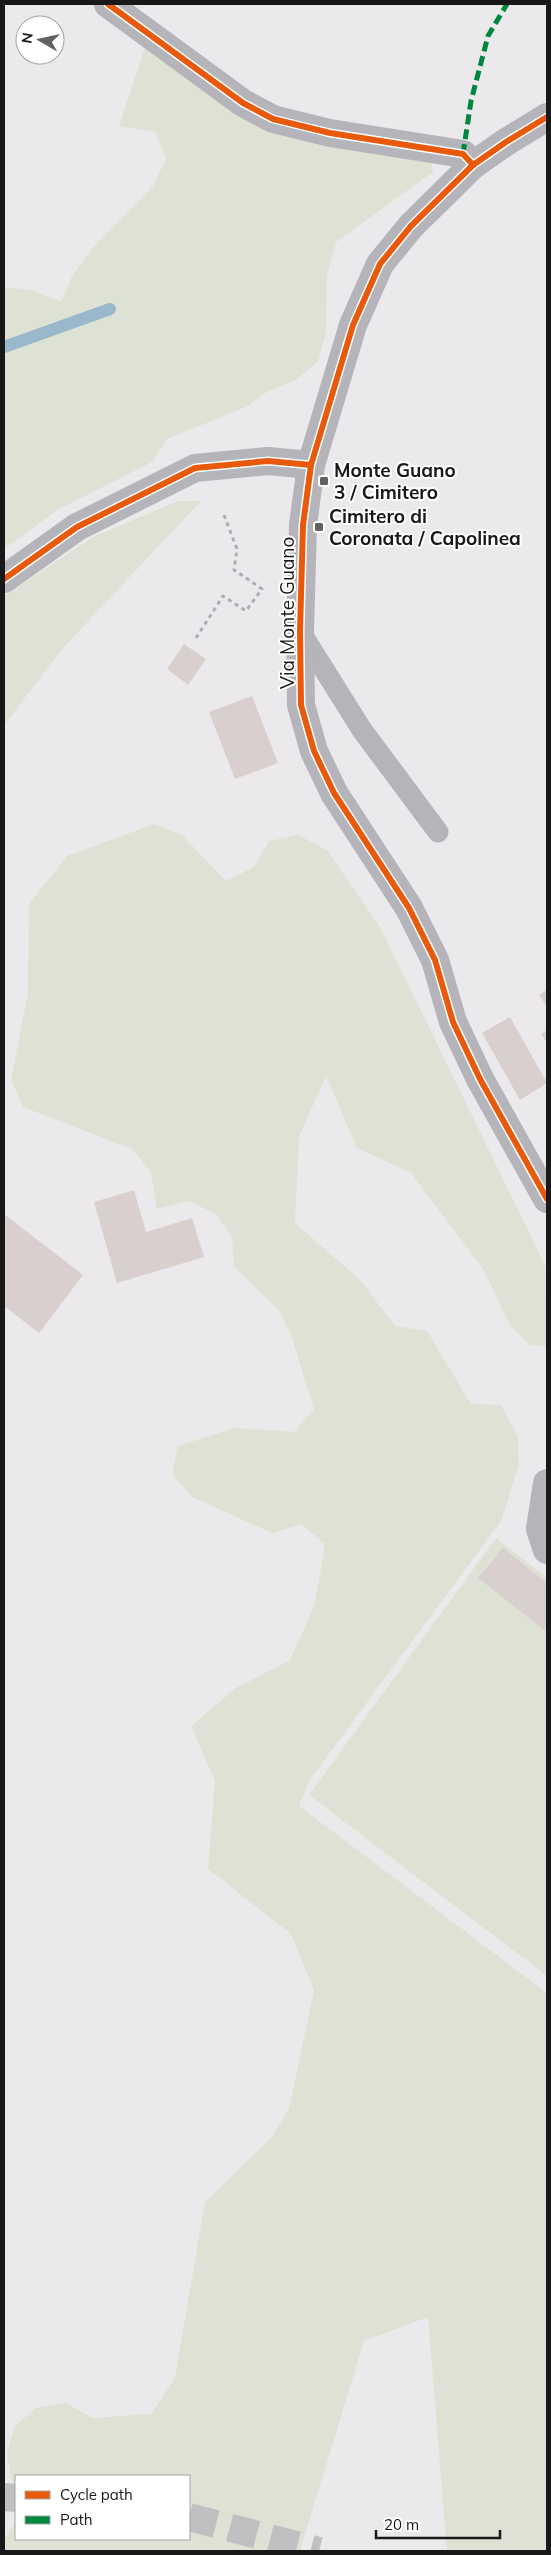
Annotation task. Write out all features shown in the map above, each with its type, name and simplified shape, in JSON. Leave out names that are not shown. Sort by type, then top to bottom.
[{"type":"street","points":[[108,4],[243,103],[273,118],[330,133],[463,154],[473,165]]},
{"type":"street","name":"Via Monte Guano","points":[[547,117],[473,165],[411,226],[380,264],[352,326],[311,465],[303,525],[300,631],[302,705],[314,751],[334,793],[409,908],[435,960],[454,1022],[480,1079],[547,1199]]},
{"type":"street","points":[[506,142],[547,139]]},
{"type":"street","points":[[4,580],[77,527],[195,468],[268,461],[311,465]]},
{"type":"street","points":[[547,1483],[540,1529],[547,1550]]},
{"type":"lane","points":[[300,631],[362,730],[438,832]]},
{"type":"path","points":[[196,638],[223,596],[246,611],[262,589],[234,570],[237,549],[224,515]]},
{"type":"shaded area","points":[[146,44],[210,95],[431,159],[433,172],[336,242],[327,275],[326,333],[318,361],[296,380],[268,391],[246,407],[167,439],[152,462],[59,509],[4,549],[4,287],[32,290],[61,302],[72,276],[90,251],[153,186],[166,159],[155,132],[119,126]]},
{"type":"shaded area","points":[[178,501],[201,501],[62,649],[4,725],[4,596],[95,536]]},
{"type":"shaded area","points":[[154,824],[182,835],[226,881],[254,867],[269,841],[298,835],[327,850],[380,927],[545,1265],[547,1346],[530,1345],[509,1324],[484,1270],[411,1173],[357,1148],[326,1076],[299,1137],[295,1223],[360,1280],[395,1326],[427,1331],[471,1404],[501,1405],[518,1437],[519,1465],[501,1521],[309,1781],[299,1806],[547,1993],[547,2551],[447,2551],[428,2317],[364,2341],[300,2551],[4,2551],[4,2541],[15,2522],[15,2540],[190,2540],[190,2475],[15,2475],[15,2497],[7,2455],[14,2427],[36,2408],[66,2403],[92,2418],[151,2414],[175,2378],[205,2202],[271,2138],[289,2109],[314,1990],[291,1934],[208,1869],[215,1781],[191,1726],[236,1688],[290,1660],[315,1604],[325,1544],[301,1524],[272,1533],[192,1497],[172,1474],[178,1446],[234,1428],[294,1432],[314,1409],[291,1335],[278,1309],[234,1267],[232,1237],[215,1213],[188,1201],[157,1209],[151,1172],[132,1149],[23,1107],[11,1080],[28,993],[29,904],[67,856]]},
{"type":"shaded area","points":[[496,1538],[547,1578],[547,1976],[309,1795]]},
{"type":"building","points":[[184,644],[206,659],[188,685],[167,669]]},
{"type":"building","points":[[252,696],[278,763],[235,779],[209,712]]},
{"type":"building","points":[[547,990],[547,1007],[539,995]]},
{"type":"building","points":[[510,1017],[547,1083],[520,1100],[482,1033]]},
{"type":"building","points":[[547,1030],[547,1043],[541,1034]]},
{"type":"building","points":[[134,1190],[146,1232],[192,1218],[204,1257],[117,1283],[94,1202]]},
{"type":"building","points":[[4,1214],[83,1275],[39,1333],[4,1306]]},
{"type":"building","points":[[503,1548],[547,1583],[547,1632],[478,1578]]},
{"type":"waterway","points":[[4,347],[110,309]]},
{"type":"tunnel","points":[[4,2497],[15,2498]]},
{"type":"tunnel","points":[[190,2517],[319,2551]]},
{"type":"marked path","points":[[463,154],[471,101],[488,36],[507,4]]},
{"type":"cycle path","points":[[108,4],[243,103],[273,119],[330,133],[463,154],[473,165]]},
{"type":"cycle path","points":[[547,117],[473,165],[411,226],[380,264],[353,325],[311,465],[303,525],[300,631],[301,705],[314,751],[334,793],[409,908],[435,960],[453,1022],[480,1079],[547,1199]]},
{"type":"cycle path","points":[[4,579],[77,527],[195,468],[268,461],[311,465]]},
{"type":"place","name":"Monte Guano 3 / Cimitero","points":[[324,481]]},
{"type":"place","name":"Cimitero di Coronata / Capolinea","points":[[319,527]]}]
